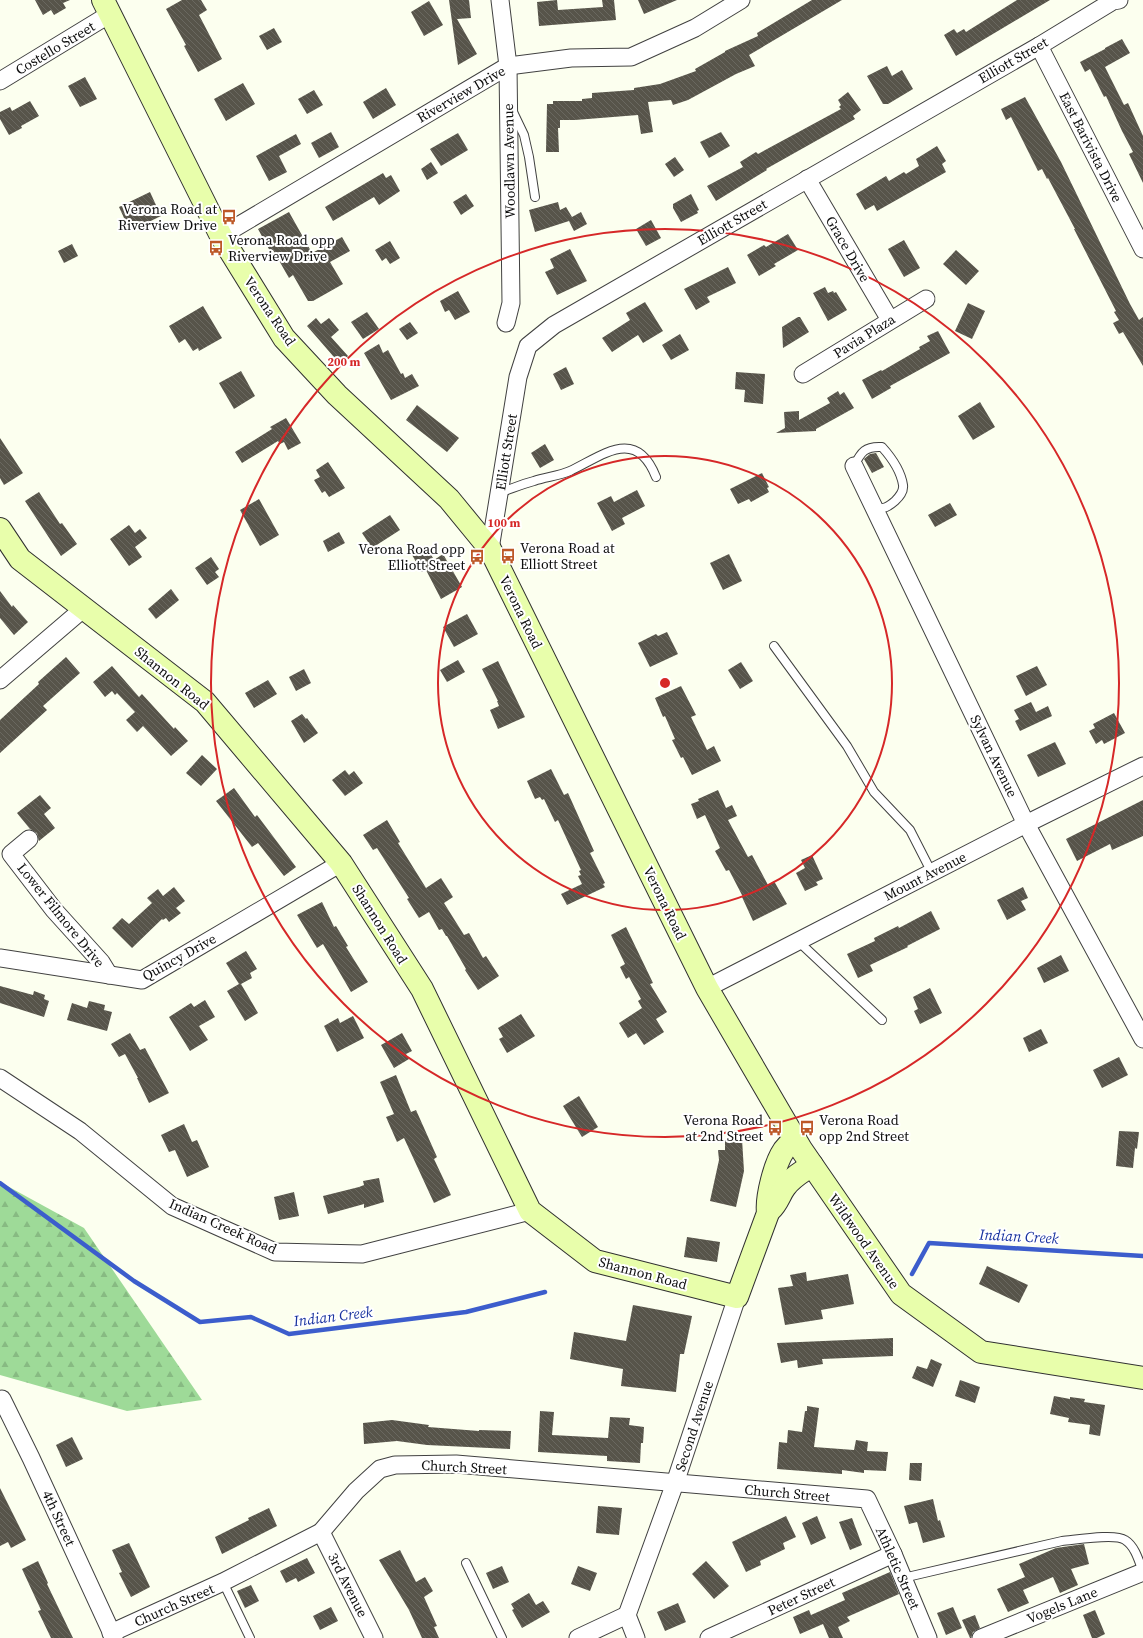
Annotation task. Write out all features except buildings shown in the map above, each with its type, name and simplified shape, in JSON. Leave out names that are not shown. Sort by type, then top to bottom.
[{"type":"street","name":"Woodlawn Avenue","points":[[500,0],[508,66],[511,303],[506,323]]},
{"type":"street","name":"Riverview Drive","points":[[221,236],[508,66],[571,58],[631,57],[695,28],[741,0]]},
{"type":"street","name":"Elliott Street","points":[[490,549],[518,377],[528,346],[554,326],[1039,46],[1113,1],[1119,0]]},
{"type":"street","name":"Costello Street","points":[[0,81],[106,7]]},
{"type":"street","name":"Verona Road","points":[[106,7],[221,236],[284,338],[336,395],[449,499],[490,549],[707,988],[803,1151]]},
{"type":"street","name":"East Barivista Drive","points":[[1039,46],[1143,249]]},
{"type":"street","name":"Grace Drive","points":[[807,179],[890,320]]},
{"type":"street","name":"Pavia Plaza","points":[[803,374],[926,299]]},
{"type":"street","name":"Sylvan Avenue","points":[[854,466],[1026,824],[1143,1039]]},
{"type":"street","name":"Shannon Road","points":[[0,529],[20,559],[205,702],[341,863],[422,989],[530,1211],[595,1261],[737,1297]]},
{"type":"street","points":[[0,680],[83,609]]},
{"type":"street","name":"Mount Avenue","points":[[707,988],[1026,824],[1143,766]]},
{"type":"street","name":"Lower Filmore Drive","points":[[29,839],[11,854],[54,910],[101,962],[109,975]]},
{"type":"street","name":"Quincy Drive","points":[[0,958],[142,980],[341,863]]},
{"type":"street","name":"Indian Creek Road","points":[[0,1078],[80,1131],[172,1206],[276,1252],[362,1254],[530,1211]]},
{"type":"street","name":"Second Avenue","points":[[627,1615],[675,1483],[737,1297],[768,1212],[767,1202],[772,1179],[784,1151],[803,1151],[797,1174],[784,1187],[776,1205],[768,1212]]},
{"type":"street","name":"Wildwood Avenue","points":[[803,1151],[901,1294],[981,1352],[1143,1378]]},
{"type":"street","name":"4th Street","points":[[2,1399],[35,1466],[113,1635]]},
{"type":"street","name":"Church Street","points":[[113,1635],[223,1582],[321,1532],[368,1479],[380,1469],[395,1465],[456,1464],[867,1499]]},
{"type":"street","name":"Athletic Street","points":[[867,1499],[893,1554],[928,1638]]},
{"type":"street","name":"3rd Avenue","points":[[321,1532],[374,1638]]},
{"type":"street","name":"Peter Street","points":[[709,1638],[893,1554]]},
{"type":"street","name":"Vogels Lane","points":[[981,1638],[1143,1572]]},
{"type":"street","points":[[578,1638],[627,1615],[636,1638]]},
{"type":"lane","points":[[508,102],[524,135],[535,197]]},
{"type":"lane","points":[[854,466],[865,450],[872,446],[882,447],[898,472],[904,486],[902,493],[888,507],[875,509]]},
{"type":"lane","points":[[499,493],[532,481],[569,471],[593,457],[619,448],[637,451],[651,465],[656,477]]},
{"type":"lane","points":[[774,646],[847,746],[874,792],[910,830],[932,872]]},
{"type":"lane","points":[[798,941],[882,1020]]},
{"type":"lane","points":[[903,1578],[1062,1541],[1110,1537],[1124,1539],[1130,1545],[1143,1572]]},
{"type":"lane","points":[[466,1563],[502,1638]]},
{"type":"lane","points":[[223,1582],[250,1638]]},
{"type":"green space","points":[[0,1182],[84,1228],[202,1400],[127,1411],[0,1375]]},
{"type":"waterway","name":"Indian Creek","points":[[0,1183],[134,1281],[200,1322],[251,1317],[289,1334],[466,1312],[545,1292]]},
{"type":"waterway","name":"Indian Creek","points":[[912,1274],[929,1243],[1143,1256]]},
{"type":"place","name":"Verona Road at Riverview Drive","points":[[229,217]]},
{"type":"place","name":"Verona Road opp Riverview Drive","points":[[216,248]]},
{"type":"place","name":"Verona Road at Elliott Street","points":[[508,556]]},
{"type":"place","name":"Verona Road opp Elliott Street","points":[[477,557]]},
{"type":"place","name":"Verona Road at 2nd Street","points":[[775,1128]]},
{"type":"place","name":"Verona Road opp 2nd Street","points":[[807,1128]]}]
